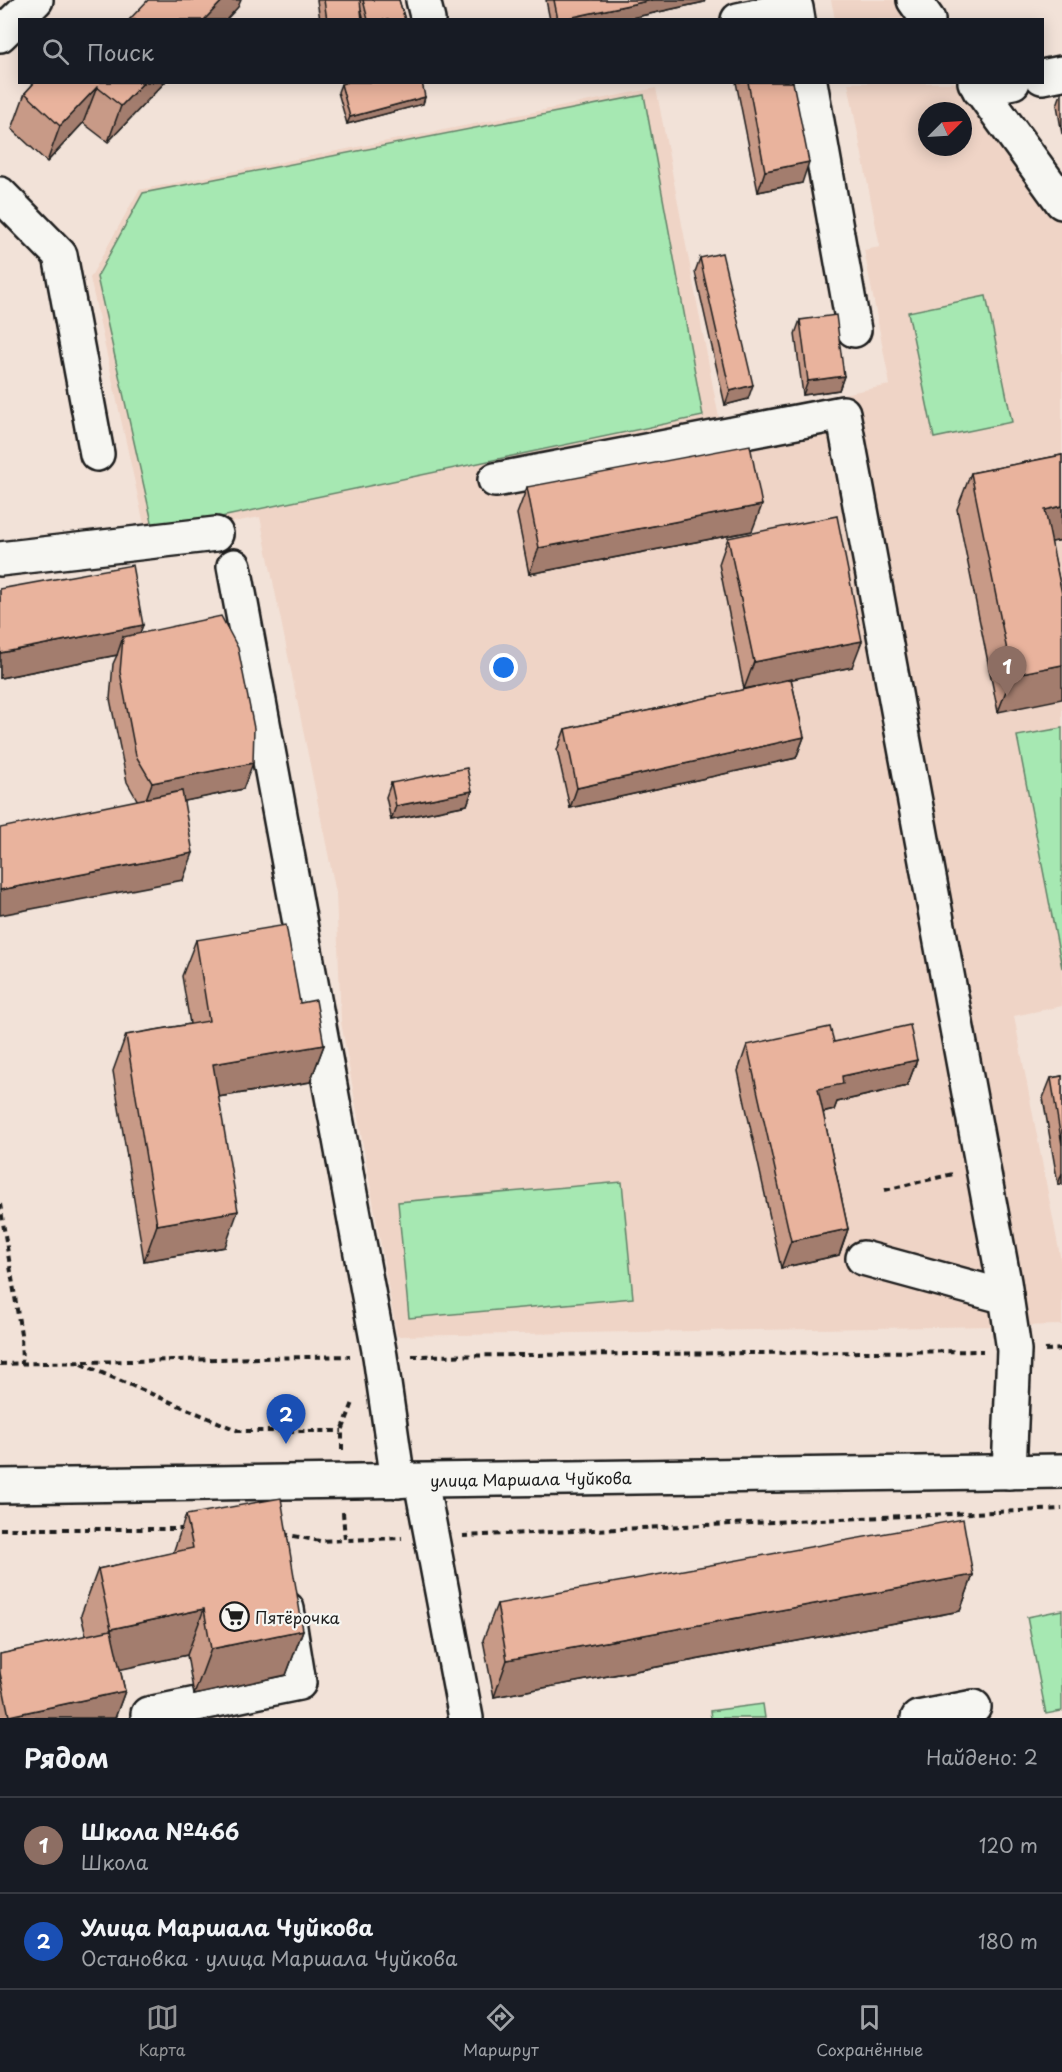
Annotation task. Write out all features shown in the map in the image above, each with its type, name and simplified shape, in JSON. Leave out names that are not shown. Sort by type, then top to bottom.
[{"type":"street","points":[[0,34],[36,0]]},
{"type":"street","points":[[423,0],[428,18]]},
{"type":"street","points":[[914,0],[927,18]]},
{"type":"street","points":[[747,18],[785,10]]},
{"type":"street","points":[[1044,77],[1062,73]]},
{"type":"street","points":[[810,84],[854,330]]},
{"type":"street","points":[[995,84],[977,86],[1062,202]]},
{"type":"street","points":[[0,194],[60,255],[97,454]]},
{"type":"street","points":[[495,480],[843,413],[1006,1297],[1014,1350],[1009,1472]]},
{"type":"street","points":[[0,559],[216,534]]},
{"type":"street","points":[[234,566],[380,1356],[409,1481],[431,1537],[466,1718]]},
{"type":"street","points":[[863,1258],[1006,1297]]},
{"type":"street","name":"улица Маршала Чуйкова","points":[[0,1486],[1062,1471]]},
{"type":"street","points":[[266,1483],[275,1532]]},
{"type":"street","points":[[149,1718],[148,1714],[299,1683],[283,1579]]},
{"type":"street","points":[[918,1718],[974,1707]]},
{"type":"path","points":[[885,1190],[982,1167]]},
{"type":"path","points":[[0,1204],[21,1334],[22,1364]]},
{"type":"path","points":[[0,1364],[380,1356],[1062,1349]]},
{"type":"path","points":[[77,1363],[239,1431],[342,1431]]},
{"type":"path","points":[[343,1509],[345,1540]]},
{"type":"path","points":[[275,1532],[320,1541],[1062,1509]]},
{"type":"path","points":[[0,1529],[192,1529]]},
{"type":"shaded area","points":[[831,0],[909,0],[922,18],[835,18]]},
{"type":"shaded area","points":[[848,84],[970,84],[1062,210],[1062,1006],[1014,1016],[1062,1266],[1062,1325],[397,1336],[341,1022],[336,893],[260,517],[147,538],[90,278],[139,190],[656,88],[719,418],[890,385],[864,250],[880,247]]},
{"type":"green space","points":[[644,95],[703,416],[154,531],[97,277],[143,193]]},
{"type":"green space","points":[[986,296],[1012,422],[934,438],[908,312]]},
{"type":"green space","points":[[1062,728],[1062,968],[1017,736]]},
{"type":"green space","points":[[622,1182],[633,1298],[409,1318],[398,1202]]},
{"type":"green space","points":[[1062,1610],[1062,1711],[1046,1714],[1027,1617]]},
{"type":"green space","points":[[763,1704],[765,1718],[711,1718],[710,1711]]},
{"type":"building","points":[[148,0],[223,0],[206,18],[131,18]]},
{"type":"building","points":[[324,0],[360,0],[362,18],[327,18]]},
{"type":"building","points":[[363,0],[399,0],[404,18],[368,18]]},
{"type":"building","points":[[554,0],[652,0],[567,18],[558,18]]},
{"type":"building","points":[[33,84],[142,84],[121,106],[97,87],[60,126],[25,93]]},
{"type":"building","points":[[341,84],[422,84],[425,97],[350,117]]},
{"type":"building","points":[[748,84],[793,84],[809,162],[765,171]]},
{"type":"building","points":[[722,253],[753,385],[730,391],[700,258]]},
{"type":"building","points":[[836,315],[844,376],[808,381],[800,320]]},
{"type":"building","points":[[750,445],[762,505],[539,548],[527,487]]},
{"type":"building","points":[[1062,455],[1062,506],[1045,510],[1062,594],[1062,665],[1012,675],[971,473]]},
{"type":"building","points":[[837,516],[862,641],[754,662],[728,538]]},
{"type":"building","points":[[132,565],[143,625],[0,653],[0,589]]},
{"type":"building","points":[[221,616],[238,648],[254,728],[253,763],[152,783],[136,756],[120,672],[123,637]]},
{"type":"building","points":[[791,679],[804,737],[577,788],[565,729]]},
{"type":"building","points":[[467,768],[472,791],[396,806],[391,783]]},
{"type":"building","points":[[182,791],[193,853],[0,890],[0,828]]},
{"type":"building","points":[[286,925],[300,1003],[316,1000],[324,1045],[213,1064],[238,1211],[157,1225],[126,1035],[209,1021],[196,940]]},
{"type":"building","points":[[910,1025],[917,1060],[842,1076],[843,1084],[818,1089],[848,1229],[791,1241],[747,1045],[830,1027],[834,1042]]},
{"type":"building","points":[[1062,1076],[1062,1145],[1051,1078]]},
{"type":"building","points":[[281,1498],[303,1630],[211,1649],[204,1609],[111,1629],[98,1569],[193,1548],[186,1515]]},
{"type":"building","points":[[963,1519],[973,1575],[507,1660],[497,1604]]},
{"type":"building","points":[[111,1630],[125,1691],[9,1716],[0,1673],[0,1654]]},
{"type":"place","name":"Школа №466","points":[[1007,696]]},
{"type":"place","name":"Улица Маршала Чуйкова","points":[[286,1444]]},
{"type":"place","name":"Пятёрочка","points":[[234,1617]]}]
